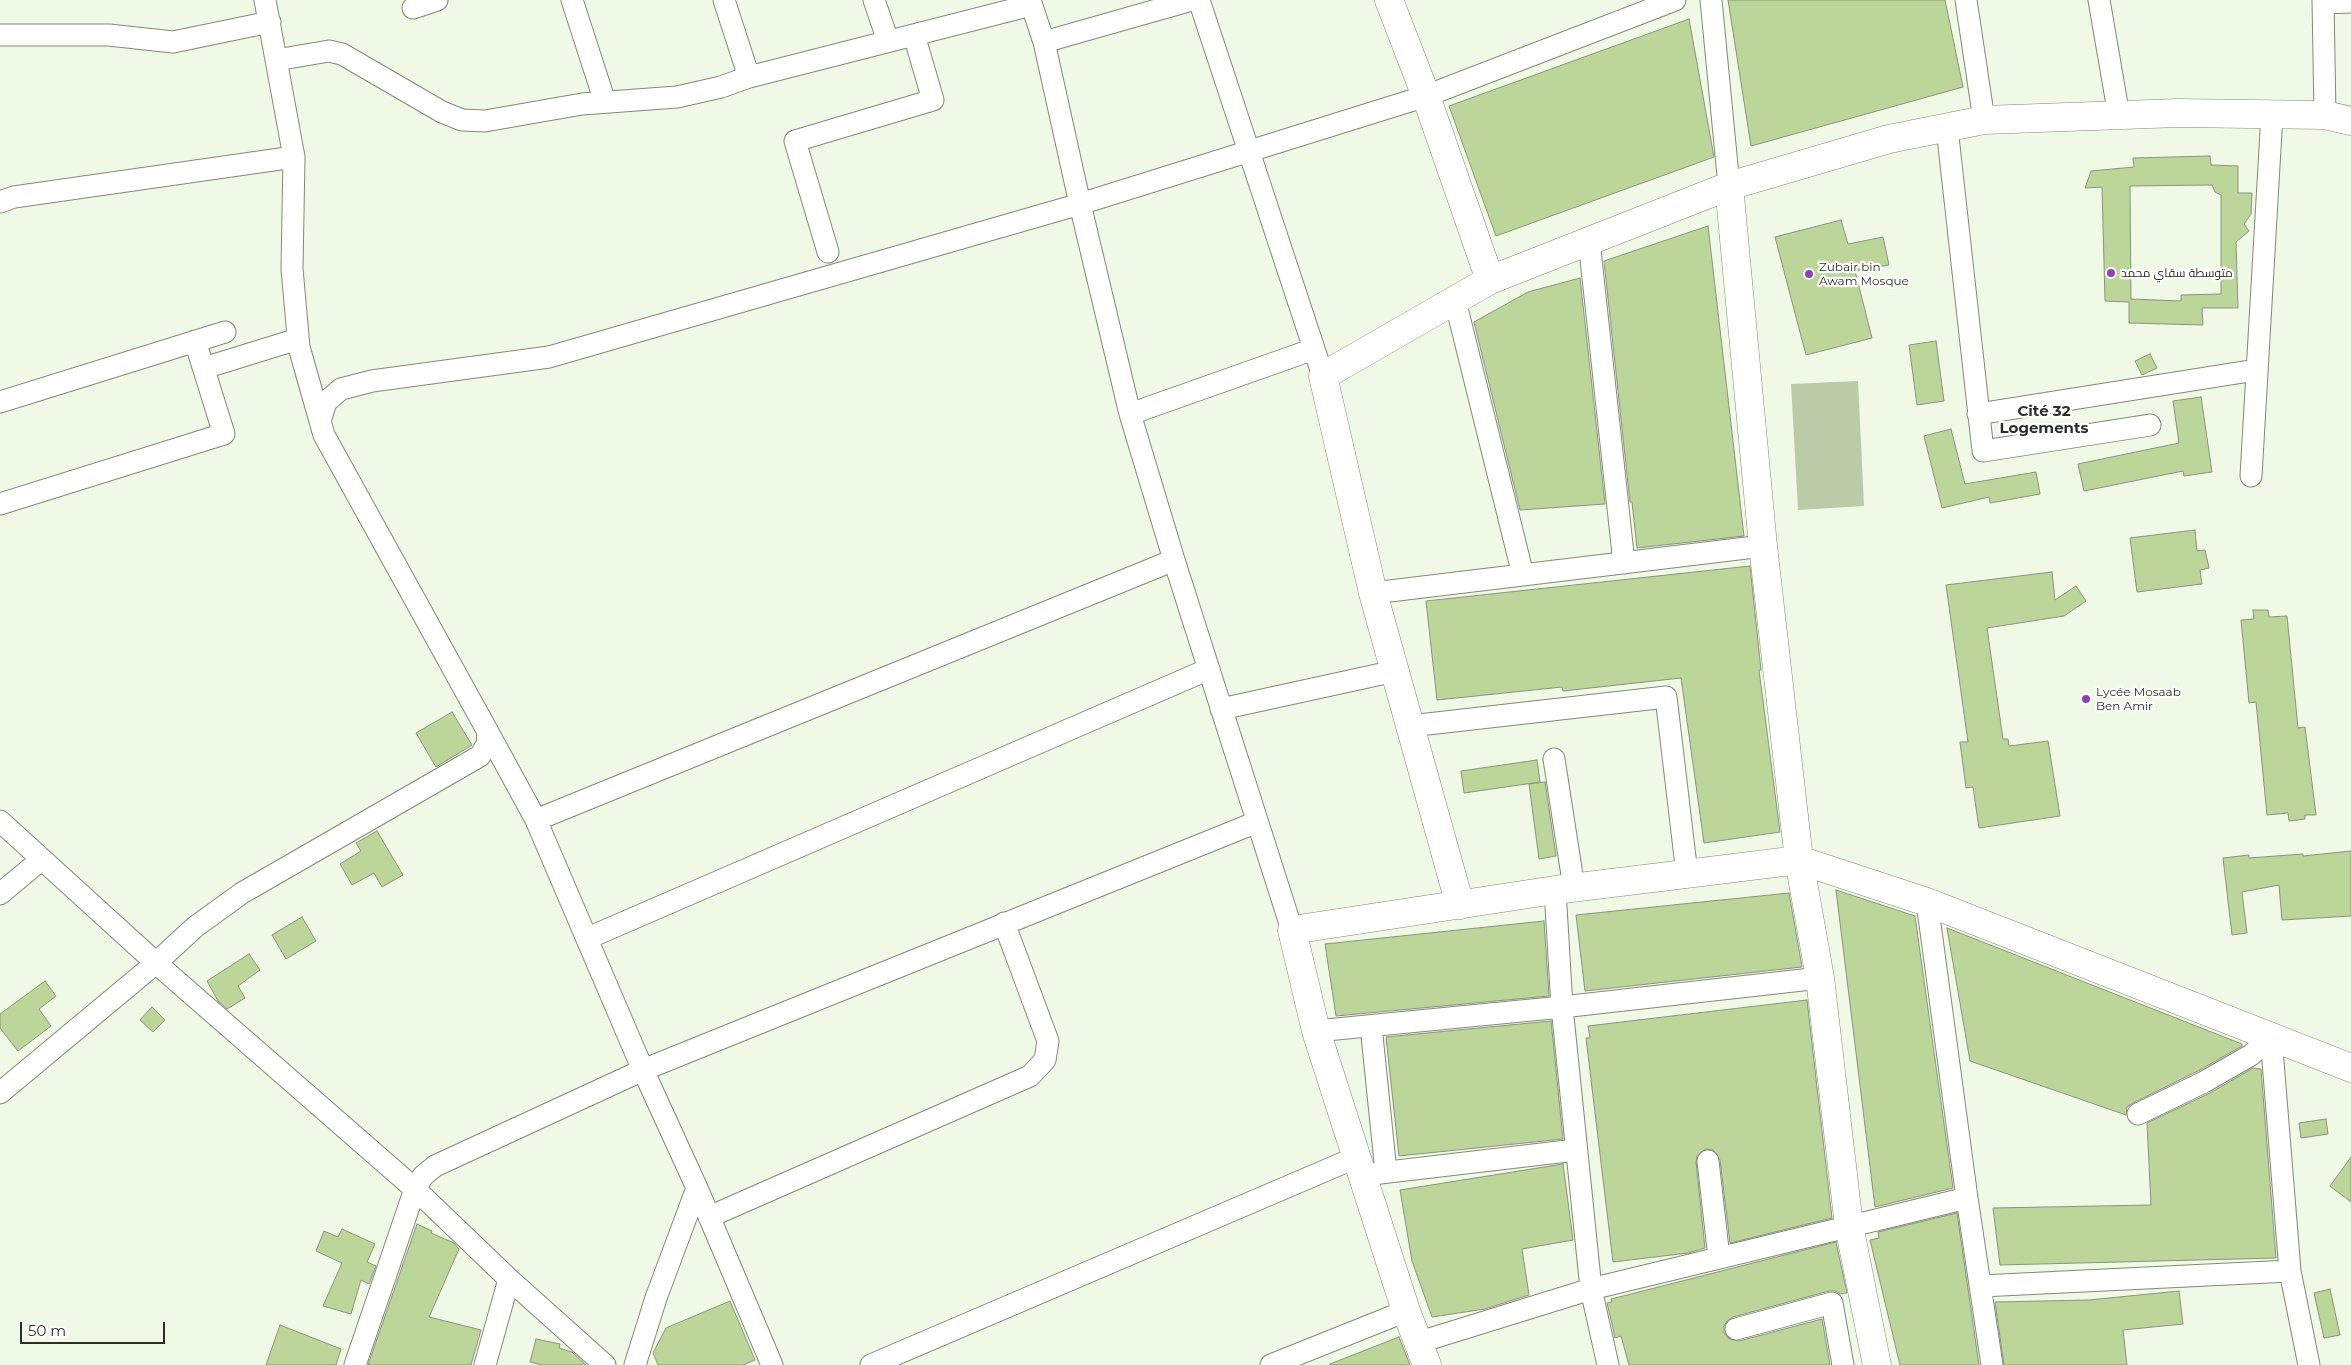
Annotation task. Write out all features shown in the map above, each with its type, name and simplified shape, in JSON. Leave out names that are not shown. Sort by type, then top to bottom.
[{"type":"street","points":[[266,0],[294,157],[292,269],[298,339],[324,435],[536,820],[710,1217],[772,1365]]},
{"type":"street","points":[[413,8],[437,0]]},
{"type":"street","points":[[572,0],[605,102]]},
{"type":"street","points":[[724,0],[749,77]]},
{"type":"street","points":[[874,0],[888,42]]},
{"type":"street","points":[[1044,42],[1192,0]]},
{"type":"street","points":[[1199,0],[1323,376],[1374,593],[1460,905]]},
{"type":"street","points":[[1390,0],[1426,96],[1490,280]]},
{"type":"street","points":[[320,421],[326,402],[342,389],[372,381],[549,357],[1080,204],[1426,96],[1675,0]]},
{"type":"street","points":[[1711,0],[1763,546],[1799,860],[1820,978],[1850,1226],[1877,1365]]},
{"type":"street","points":[[1966,0],[1984,120]]},
{"type":"street","points":[[2099,0],[2118,116]]},
{"type":"street","points":[[2325,115],[2323,1],[2351,2]]},
{"type":"street","points":[[276,60],[320,52],[342,54],[426,103],[462,120],[485,121],[582,104],[677,97],[721,87],[749,77],[888,42],[1031,2],[1044,42],[1130,414],[1208,669],[1292,930],[1316,1031],[1368,1168],[1406,1311],[1423,1354],[1591,1289],[1966,1198]]},
{"type":"street","points":[[0,35],[109,36],[173,42],[270,22]]},
{"type":"street","points":[[828,252],[795,141],[933,100],[914,35]]},
{"type":"street","points":[[1323,376],[1490,280],[1729,186],[1889,139],[1984,120],[2178,113],[2325,115],[2351,121]]},
{"type":"street","points":[[2251,476],[2272,114]]},
{"type":"street","points":[[1946,128],[1982,451],[2150,426]]},
{"type":"street","points":[[0,202],[14,197],[294,157]]},
{"type":"street","points":[[1589,241],[1624,563]]},
{"type":"street","points":[[1455,300],[1523,575]]},
{"type":"street","points":[[0,402],[224,332]]},
{"type":"street","points":[[204,368],[298,339]]},
{"type":"street","points":[[0,504],[224,434],[195,341]]},
{"type":"street","points":[[1130,414],[1314,349]]},
{"type":"street","points":[[1978,414],[2256,370]]},
{"type":"street","points":[[1374,593],[1763,546]]},
{"type":"street","points":[[536,820],[1174,560]]},
{"type":"street","points":[[588,938],[1208,669]]},
{"type":"street","points":[[1221,709],[1395,671]]},
{"type":"street","points":[[1410,726],[1666,697],[1687,874]]},
{"type":"street","points":[[0,1093],[156,963],[195,927],[242,893],[480,756],[487,744],[488,732]]},
{"type":"street","points":[[1554,759],[1564,889],[1562,1007],[1591,1289],[1608,1365]]},
{"type":"street","points":[[0,820],[156,963],[416,1189],[509,1279],[604,1365]]},
{"type":"street","points":[[356,1365],[416,1189],[423,1176],[435,1166],[644,1070],[1257,822]]},
{"type":"street","points":[[0,894],[42,859]]},
{"type":"street","points":[[1292,930],[1564,889],[1799,860],[1927,902],[2351,1068]]},
{"type":"street","points":[[1927,902],[1966,1198],[1992,1365]]},
{"type":"street","points":[[710,1217],[1030,1076],[1045,1060],[1048,1041],[1004,923]]},
{"type":"street","points":[[1316,1031],[1562,1007],[1820,978]]},
{"type":"street","points":[[1368,1168],[1371,1026]]},
{"type":"street","points":[[2138,1114],[2204,1082],[2251,1055],[2271,1037]]},
{"type":"street","points":[[2271,1037],[2290,1272],[2309,1365]]},
{"type":"street","points":[[871,1365],[1368,1168],[1576,1150]]},
{"type":"street","points":[[1708,1160],[1719,1258]]},
{"type":"street","points":[[635,1365],[656,1298],[697,1188]]},
{"type":"street","points":[[1981,1286],[2290,1272]]},
{"type":"street","points":[[485,1365],[509,1279]]},
{"type":"street","points":[[1736,1329],[1832,1304],[1843,1365]]},
{"type":"street","points":[[1271,1365],[1406,1311]]},
{"type":"green space","points":[[1858,381],[1864,506],[1798,510],[1791,384]]},
{"type":"building","points":[[1728,0],[1945,0],[1963,87],[1751,146]]},
{"type":"building","points":[[1689,19],[1714,157],[1496,236],[1449,106]]},
{"type":"building","points":[[2210,156],[2211,165],[2238,166],[2238,193],[2252,193],[2251,214],[2244,224],[2249,231],[2236,242],[2238,308],[2202,308],[2203,325],[2129,323],[2129,302],[2105,301],[2102,187],[2085,188],[2091,171],[2134,167],[2133,158]],"holes":[[[2212,185],[2215,192],[2221,195],[2221,294],[2181,295],[2181,301],[2131,299],[2130,186]]]},
{"type":"building","points":[[1841,220],[1848,244],[1883,237],[1889,265],[1855,271],[1872,338],[1806,355],[1775,237]]},
{"type":"building","points":[[1708,226],[1744,536],[1637,548],[1632,502],[1630,502],[1604,261]]},
{"type":"building","points":[[1580,278],[1605,504],[1520,510],[1474,322],[1528,292]]},
{"type":"building","points":[[1936,341],[1944,401],[1917,405],[1909,345]]},
{"type":"building","points":[[2150,354],[2157,368],[2142,375],[2135,361]]},
{"type":"building","points":[[2201,397],[2212,472],[2184,476],[2183,471],[2084,491],[2078,464],[2179,443],[2173,401]]},
{"type":"building","points":[[1951,429],[1965,484],[2036,472],[2040,494],[1990,503],[1989,497],[1942,508],[1924,436]]},
{"type":"building","points":[[2195,530],[2197,551],[2205,550],[2209,568],[2200,570],[2202,584],[2137,592],[2130,538]]},
{"type":"building","points":[[1750,566],[1761,670],[1759,670],[1780,832],[1704,843],[1681,678],[1563,691],[1562,687],[1437,700],[1426,601]]},
{"type":"building","points":[[2052,572],[2055,600],[2076,586],[2086,601],[2064,616],[1987,628],[2003,739],[2008,739],[2009,746],[2048,741],[2060,816],[1979,828],[1973,787],[1966,788],[1960,742],[1968,742],[1946,585]]},
{"type":"building","points":[[2253,610],[2268,610],[2269,617],[2287,616],[2298,728],[2305,727],[2316,815],[2305,815],[2305,819],[2289,821],[2288,813],[2267,815],[2256,702],[2249,703],[2241,620],[2254,619]]},
{"type":"building","points":[[452,712],[472,745],[436,767],[416,733]]},
{"type":"building","points":[[1537,760],[1540,782],[1464,793],[1461,771]]},
{"type":"building","points":[[1545,782],[1556,856],[1539,859],[1529,784]]},
{"type":"building","points":[[377,831],[403,875],[382,887],[374,873],[352,885],[340,864],[361,851],[356,843]]},
{"type":"building","points":[[2351,851],[2351,916],[2282,920],[2279,885],[2242,892],[2247,933],[2232,935],[2223,858],[2249,855],[2249,858],[2303,854],[2303,856]]},
{"type":"building","points":[[1836,890],[1915,916],[1953,1188],[1875,1207]]},
{"type":"building","points":[[1789,893],[1802,967],[1585,991],[1576,915]]},
{"type":"building","points":[[302,917],[316,941],[286,959],[272,935]]},
{"type":"building","points":[[1544,921],[1549,996],[1336,1016],[1325,944]]},
{"type":"building","points":[[1947,928],[2242,1044],[2242,1046],[2198,1071],[2133,1103],[2127,1107],[2126,1115],[1970,1061]]},
{"type":"building","points":[[249,954],[260,970],[238,986],[245,998],[227,1009],[218,1001],[207,981]]},
{"type":"building","points":[[45,981],[56,996],[39,1009],[51,1026],[18,1051],[0,1028],[0,1014]]},
{"type":"building","points":[[1807,1000],[1832,1218],[1730,1243],[1720,1160],[1713,1150],[1706,1149],[1697,1156],[1696,1162],[1705,1248],[1688,1253],[1613,1262],[1586,1038],[1590,1038],[1588,1026]]},
{"type":"building","points":[[152,1007],[165,1020],[153,1032],[140,1020]]},
{"type":"building","points":[[1551,1021],[1563,1139],[1399,1156],[1386,1037]]},
{"type":"building","points":[[2253,1068],[2261,1069],[2276,1258],[2000,1265],[1993,1208],[2151,1205],[2147,1123],[2210,1093]]},
{"type":"building","points":[[2326,1119],[2328,1134],[2301,1138],[2299,1123]]},
{"type":"building","points":[[2351,1157],[2351,1202],[2330,1186]]},
{"type":"building","points":[[1563,1164],[1573,1240],[1522,1249],[1529,1295],[1485,1309],[1432,1317],[1412,1261],[1400,1190]]},
{"type":"building","points":[[1957,1213],[1979,1365],[1900,1365],[1870,1240],[1879,1238],[1878,1232]]},
{"type":"building","points":[[417,1224],[432,1231],[431,1233],[454,1243],[459,1249],[429,1317],[481,1330],[471,1365],[368,1365]]},
{"type":"building","points":[[342,1229],[375,1244],[367,1262],[376,1266],[369,1284],[361,1280],[351,1314],[323,1306],[342,1263],[316,1251],[324,1231],[338,1237]]},
{"type":"building","points":[[1836,1242],[1847,1293],[1841,1294],[1829,1291],[1733,1317],[1724,1326],[1724,1333],[1728,1338],[1739,1341],[1822,1319],[1830,1365],[1629,1365],[1621,1336],[1615,1338],[1607,1303],[1612,1302],[1611,1299]]},
{"type":"building","points":[[2330,1289],[2340,1335],[2324,1338],[2314,1293]]},
{"type":"building","points":[[2179,1291],[2183,1324],[2123,1330],[2127,1365],[2004,1365],[1995,1302],[2089,1300]]},
{"type":"building","points":[[730,1301],[755,1360],[743,1365],[658,1365],[653,1353],[666,1328]]},
{"type":"building","points":[[280,1325],[341,1349],[336,1365],[266,1365]]},
{"type":"building","points":[[1399,1337],[1410,1365],[1330,1365],[1330,1364]]},
{"type":"building","points":[[536,1339],[560,1344],[559,1348],[572,1352],[586,1365],[542,1365],[530,1362]]},
{"type":"place","name":"متوسطة سقاي محمد","points":[[2111,273]]},
{"type":"place","name":"Zubair bin Awam Mosque","points":[[1809,274]]},
{"type":"place","name":"Lycée Mosaab Ben Amir","points":[[2086,699]]},
{"type":"district","name":"Cité 32 Logements","points":[[2044,420]]}]
